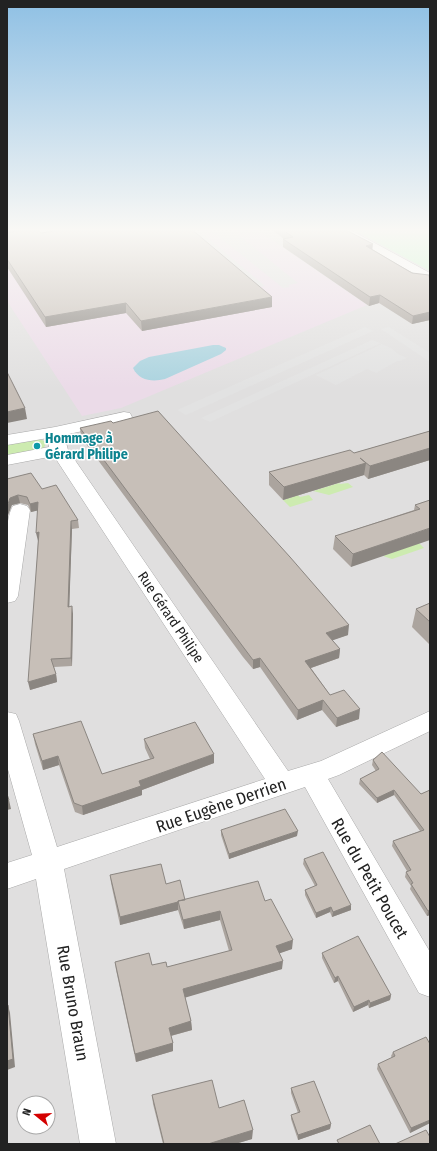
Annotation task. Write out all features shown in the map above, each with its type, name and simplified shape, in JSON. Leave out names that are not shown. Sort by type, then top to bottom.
[{"type":"street","points":[[7,460],[124,417]]},
{"type":"street","points":[[7,440],[57,441]]},
{"type":"street","name":"Rue Gérard Philipe","points":[[57,441],[282,784]]},
{"type":"street","points":[[7,596],[9,574],[20,510]]},
{"type":"street","name":"Rue Eugène Derrien","points":[[7,876],[330,768],[430,720]]},
{"type":"street","name":"Rue Bruno Braun","points":[[7,721],[48,863],[98,1144]]},
{"type":"street","name":"Rue du Petit Poucet","points":[[311,774],[430,982]]},
{"type":"shaded area","points":[[7,282],[430,282],[430,1144],[7,1144]]},
{"type":"shaded area","points":[[7,282],[333,282],[367,305],[121,408],[82,416],[7,301]]},
{"type":"shaded area","points":[[247,282],[260,282],[265,286],[254,288]]},
{"type":"shaded area","points":[[275,282],[298,283],[288,285],[290,287],[283,288]]},
{"type":"shaded area","points":[[365,327],[373,331],[186,415],[177,410]]},
{"type":"shaded area","points":[[389,327],[430,353],[430,362],[381,329]]},
{"type":"shaded area","points":[[372,340],[381,343],[210,422],[201,418]]},
{"type":"shaded area","points":[[382,344],[407,358],[397,361],[376,373],[367,369],[336,385],[316,375]]},
{"type":"green space","points":[[40,439],[46,442],[43,449],[7,457],[7,443]]},
{"type":"green space","points":[[339,483],[348,483],[353,487],[329,495],[313,491]]},
{"type":"green space","points":[[298,495],[300,497],[309,495],[313,500],[290,507],[283,500]]},
{"type":"green space","points":[[419,543],[424,548],[392,559],[383,556]]},
{"type":"water","points":[[219,345],[226,348],[226,350],[221,354],[165,379],[147,380],[139,376],[133,368],[140,361],[149,357]]},
{"type":"building","points":[[22,282],[254,282],[272,297],[141,321],[126,303],[45,317]]},
{"type":"building","points":[[347,282],[430,282],[430,312],[413,316],[380,295],[370,297]]},
{"type":"building","points":[[7,372],[25,408],[7,412]]},
{"type":"building","points":[[158,411],[290,557],[349,625],[326,633],[340,649],[305,661],[330,695],[344,690],[360,709],[337,718],[323,700],[298,710],[260,658],[253,660],[80,428],[111,421],[113,423]]},
{"type":"building","points":[[430,431],[430,448],[370,466],[360,458],[366,463],[284,487],[269,472],[350,450],[354,453]]},
{"type":"building","points":[[31,473],[42,489],[56,485],[78,520],[71,521],[68,607],[72,606],[71,658],[51,659],[56,674],[28,682],[39,532],[36,533],[38,502],[30,504],[27,497],[18,495],[10,498],[7,507],[7,479]]},
{"type":"building","points":[[430,500],[430,528],[353,554],[335,536],[420,509],[415,505]]},
{"type":"building","points":[[430,603],[430,622],[416,609]]},
{"type":"building","points":[[81,721],[102,774],[154,758],[144,739],[195,722],[214,754],[139,781],[141,786],[82,806],[74,803],[58,756],[42,761],[33,734]]},
{"type":"building","points":[[382,752],[421,794],[430,790],[430,910],[428,911],[411,884],[413,883],[406,872],[411,870],[393,841],[424,830],[394,790],[377,798],[360,779],[379,769],[373,760]]},
{"type":"building","points":[[285,809],[298,831],[229,854],[221,830]]},
{"type":"building","points":[[323,852],[351,905],[333,912],[331,907],[316,913],[305,890],[317,885],[304,859]]},
{"type":"building","points":[[161,864],[166,884],[180,880],[185,900],[120,917],[110,875]]},
{"type":"building","points":[[258,881],[265,901],[271,899],[293,940],[276,946],[283,961],[183,989],[191,1021],[169,1028],[173,1043],[135,1054],[115,962],[149,953],[152,965],[166,962],[167,967],[232,950],[220,911],[183,920],[178,901]]},
{"type":"building","points":[[358,936],[391,995],[370,1003],[369,1000],[354,1007],[338,976],[335,978],[322,953]]},
{"type":"building","points":[[7,1005],[13,1059],[7,1061]]},
{"type":"building","points":[[426,1037],[430,1044],[430,1120],[411,1128],[378,1064],[395,1056],[393,1052]]},
{"type":"building","points":[[212,1080],[219,1108],[244,1100],[253,1130],[208,1144],[164,1144],[152,1095]]},
{"type":"building","points":[[314,1081],[331,1124],[298,1135],[291,1115],[300,1112],[291,1088]]},
{"type":"building","points":[[370,1125],[380,1144],[339,1144],[337,1140]]},
{"type":"building","points":[[426,1130],[430,1137],[430,1144],[395,1144]]},
{"type":"place","name":"Hommage à Gérard Philipe","points":[[37,446]]}]
